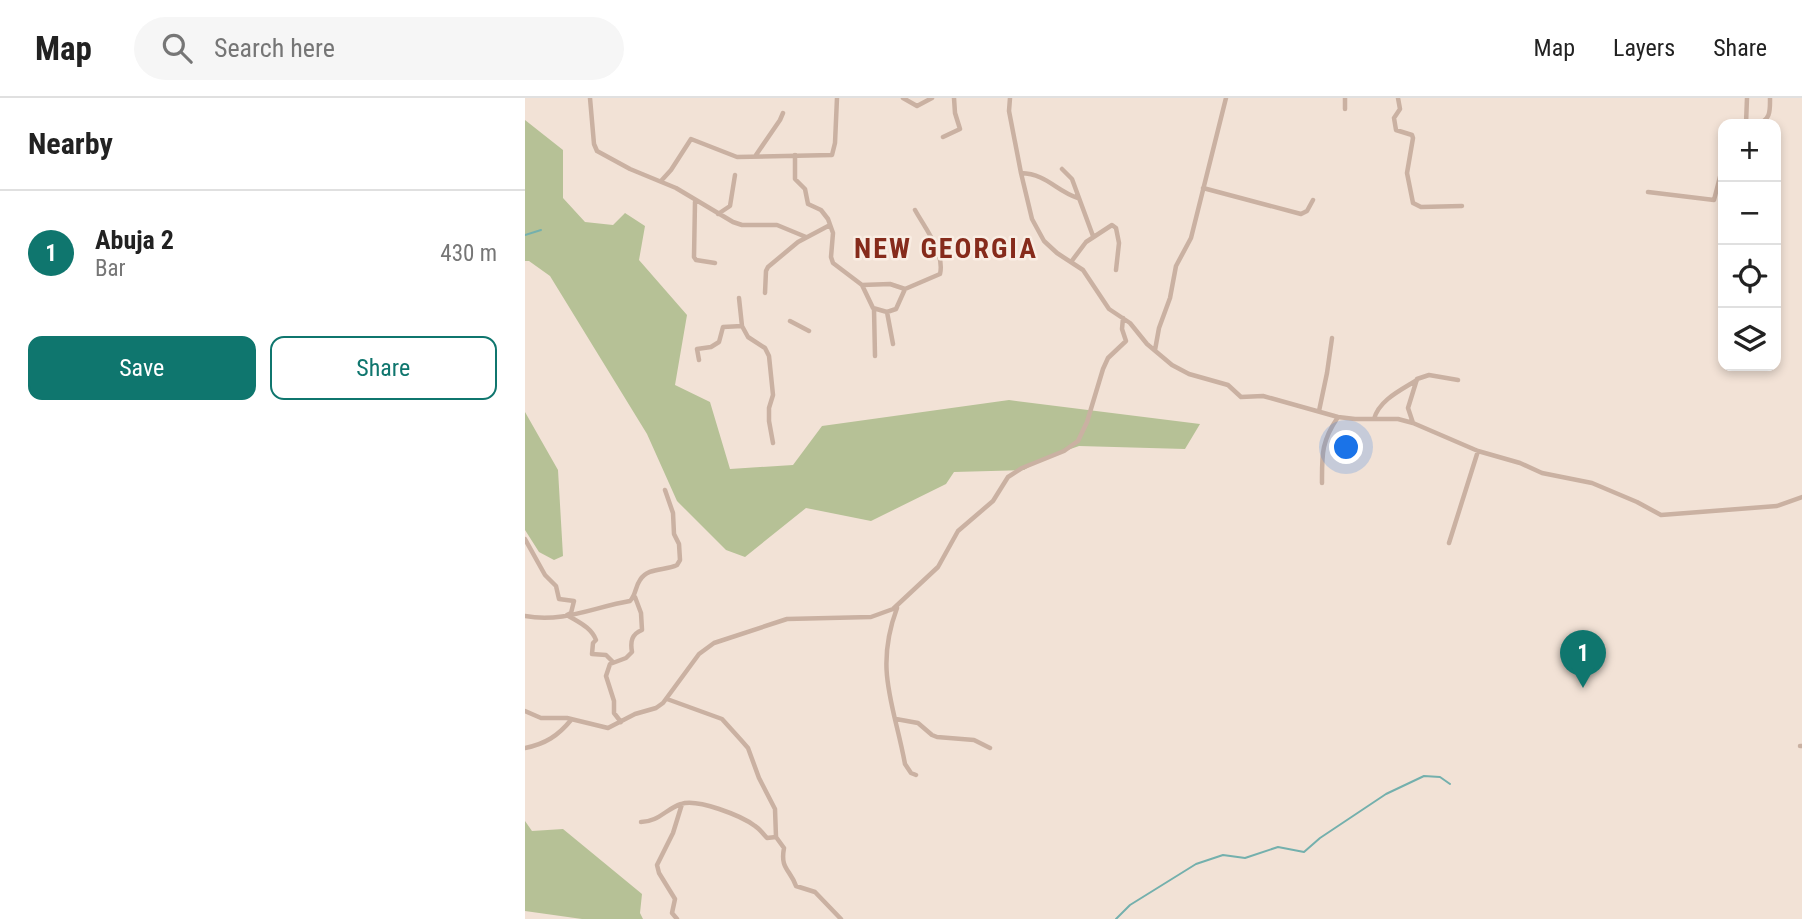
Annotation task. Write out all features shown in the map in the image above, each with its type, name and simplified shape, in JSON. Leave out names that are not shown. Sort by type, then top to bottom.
[{"type":"street","points":[[590,98],[597,151],[630,169],[676,188],[717,215],[742,225],[777,225],[806,237]]},
{"type":"street","points":[[661,181],[691,139],[737,157],[829,157],[835,153],[837,98]]},
{"type":"street","points":[[903,98],[917,106],[932,98]]},
{"type":"street","points":[[943,137],[960,129],[954,98]]},
{"type":"street","points":[[1010,98],[1009,111],[1021,173],[1036,229],[1044,241],[1085,272],[1109,309],[1123,318],[1177,369],[1228,385],[1241,397],[1262,396],[1338,417],[1398,418],[1413,422],[1478,450],[1542,473],[1592,483],[1637,502],[1661,516],[1777,506],[1802,497]]},
{"type":"street","points":[[1155,350],[1176,266],[1189,243],[1226,98]]},
{"type":"street","points":[[1345,98],[1345,109]]},
{"type":"street","points":[[1398,98],[1400,109],[1394,118],[1396,130],[1412,135],[1413,138],[1407,173],[1413,202],[1421,207],[1462,206]]},
{"type":"street","points":[[1746,119],[1747,98]]},
{"type":"street","points":[[1768,119],[1770,98]]},
{"type":"street","points":[[755,155],[781,120],[783,113]]},
{"type":"street","points":[[795,155],[795,179],[805,189],[808,204],[826,214],[833,233],[833,264],[862,285],[874,309],[875,356]]},
{"type":"street","points":[[1062,169],[1072,179],[1093,236]]},
{"type":"street","points":[[1021,173],[1052,181],[1066,194],[1078,198]]},
{"type":"street","points":[[717,215],[730,206],[736,175]]},
{"type":"street","points":[[1648,192],[1714,200],[1719,182]]},
{"type":"street","points":[[1203,188],[1301,214],[1307,211],[1313,200]]},
{"type":"street","points":[[695,201],[694,257],[696,260],[715,263]]},
{"type":"street","points":[[862,285],[890,284],[905,289],[936,277],[941,271],[935,244],[915,210]]},
{"type":"street","points":[[765,293],[768,267],[806,237],[829,225]]},
{"type":"street","points":[[1071,262],[1093,236],[1115,225],[1119,243],[1116,270]]},
{"type":"street","points":[[874,309],[887,312],[896,309],[905,289]]},
{"type":"street","points":[[739,298],[742,326],[748,337],[765,348],[769,356],[773,395],[769,408],[773,443]]},
{"type":"street","points":[[887,312],[893,344]]},
{"type":"street","points":[[526,711],[541,718],[556,717],[608,728],[635,714],[656,708],[667,699],[699,654],[713,643],[787,619],[880,616],[902,602],[938,567],[958,531],[993,501],[1009,477],[1022,468],[1064,451],[1078,441],[1108,358],[1126,341],[1122,329],[1123,318]]},
{"type":"street","points":[[790,321],[809,331]]},
{"type":"street","points":[[699,360],[697,349],[711,347],[719,342],[723,327],[742,326]]},
{"type":"street","points":[[1319,411],[1328,373],[1332,338]]},
{"type":"street","points":[[1374,419],[1377,409],[1388,398],[1417,379],[1429,375],[1458,380]]},
{"type":"street","points":[[1398,418],[1408,408],[1417,379]]},
{"type":"street","points":[[1408,408],[1413,422]]},
{"type":"street","points":[[1322,483],[1323,445],[1338,417]]},
{"type":"street","points":[[1449,543],[1478,450]]},
{"type":"street","points":[[621,722],[614,713],[614,701],[606,676],[608,667],[613,662],[629,656],[635,633],[642,630],[641,613],[635,597],[638,584],[645,575],[672,568],[680,563],[680,544],[674,534],[673,513],[665,490]]},
{"type":"street","points":[[525,539],[545,575],[556,586],[559,599],[574,601],[571,613],[567,615],[569,616]]},
{"type":"street","points":[[525,617],[550,619],[579,615],[631,601],[635,597]]},
{"type":"street","points":[[902,602],[896,611],[886,650],[886,681],[905,764],[911,773],[916,775]]},
{"type":"street","points":[[569,616],[594,635],[596,640],[592,654],[606,655],[613,662]]},
{"type":"street","points":[[667,699],[722,719],[748,748],[775,809],[776,838],[784,848],[784,866],[796,886],[815,892],[841,919]]},
{"type":"street","points":[[896,719],[918,723],[932,735],[974,740],[990,748]]},
{"type":"street","points":[[525,748],[549,740],[561,732],[571,720]]},
{"type":"street","points":[[641,822],[658,818],[682,803],[693,802],[755,825],[767,838],[776,838]]},
{"type":"street","points":[[677,919],[672,913],[675,899],[657,865],[673,833],[682,803]]},
{"type":"green space","points":[[525,120],[563,150],[563,198],[585,222],[613,225],[625,213],[645,226],[639,260],[687,315],[675,385],[710,402],[730,469],[793,465],[822,426],[1009,400],[1200,424],[1185,449],[1079,446],[1042,459],[1024,470],[954,472],[946,484],[871,521],[806,508],[745,557],[726,550],[677,501],[647,434],[550,276],[525,261]]},
{"type":"green space","points":[[525,412],[558,470],[563,556],[554,560],[539,552],[525,530]]},
{"type":"green space","points":[[525,821],[532,831],[563,829],[642,894],[640,913],[643,919],[582,919],[525,911]]},
{"type":"waterway","points":[[525,235],[541,230]]},
{"type":"waterway","points":[[1116,919],[1130,905],[1196,864],[1223,855],[1245,858],[1278,847],[1304,852],[1320,838],[1386,794],[1424,776],[1440,777],[1450,784]]},
{"type":"place","name":"Abuja 2","points":[[1583,688]]},
{"type":"district","name":"NEW GEORGIA","points":[[946,248]]}]
